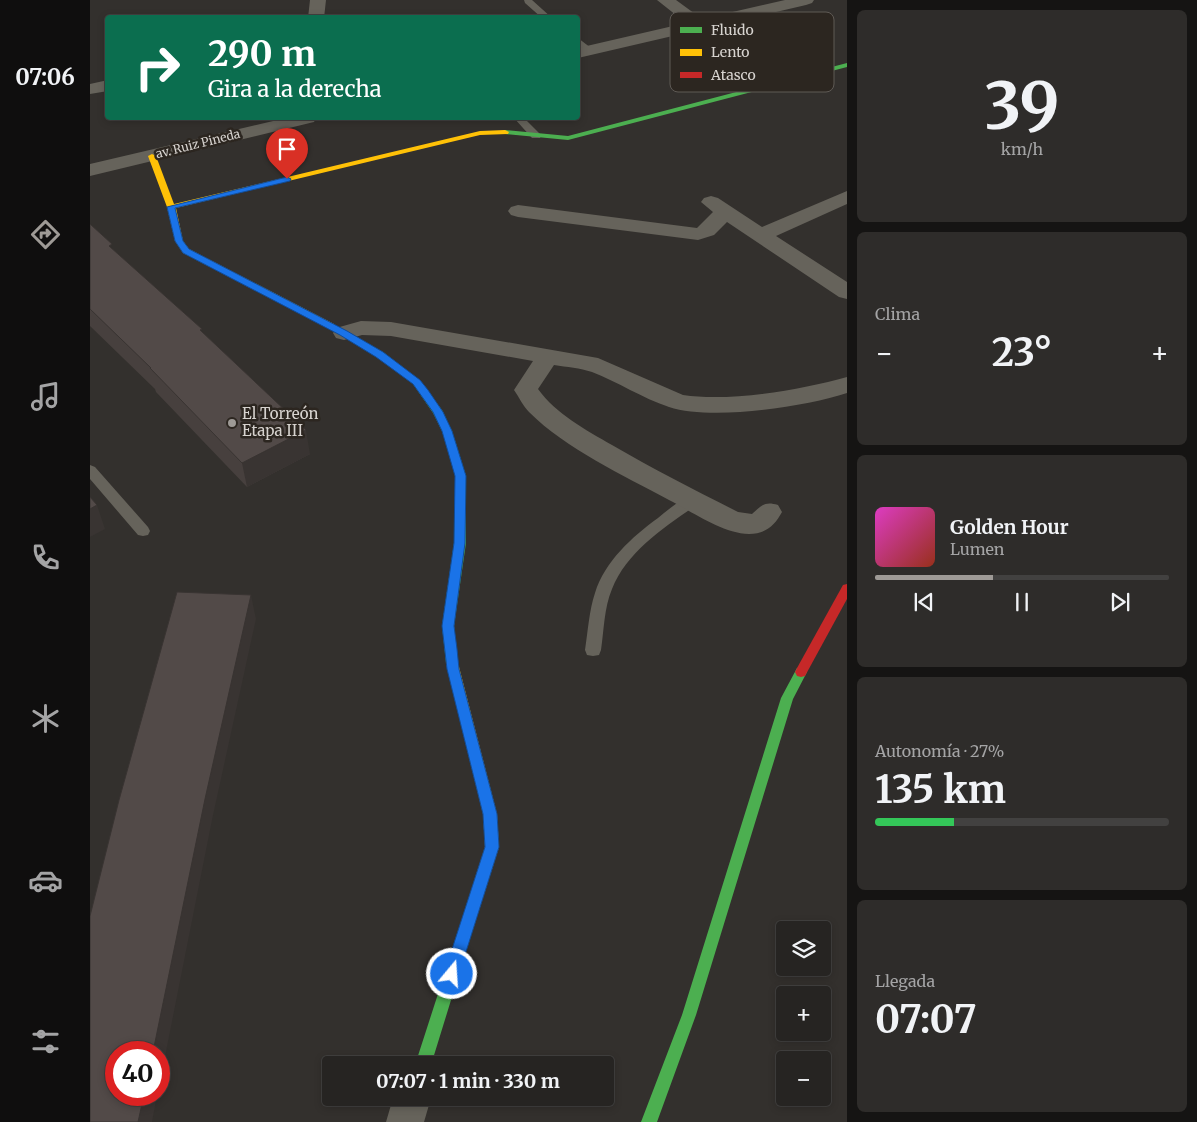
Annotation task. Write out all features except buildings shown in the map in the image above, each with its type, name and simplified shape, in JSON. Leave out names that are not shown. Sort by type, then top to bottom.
[{"type":"street","points":[[316,15],[318,0]]},
{"type":"street","points":[[664,0],[681,12]]},
{"type":"street","points":[[752,12],[806,0]]},
{"type":"street","points":[[581,48],[670,30]]},
{"type":"street","points":[[834,68],[847,65]]},
{"type":"street","points":[[90,89],[105,86]]},
{"type":"street","points":[[171,207],[480,133],[496,131],[548,139],[568,138],[744,92]]},
{"type":"street","name":"av. Ruiz Pineda","points":[[90,170],[152,156],[267,120]]},
{"type":"street","points":[[152,156],[171,207],[179,241],[186,251],[344,333],[380,354],[416,382],[438,412],[447,431],[461,476],[460,543],[448,626],[453,669],[490,814],[492,847],[426,1056]]},
{"type":"street","points":[[761,235],[847,197]]},
{"type":"street","points":[[518,211],[698,234],[707,230],[717,206],[847,292]]},
{"type":"street","points":[[344,333],[361,328],[391,329],[598,366],[686,404],[702,405],[790,398],[847,385]]},
{"type":"street","points":[[548,357],[526,390],[533,402],[588,444],[730,520],[746,524],[757,524],[765,520],[769,512]]},
{"type":"street","points":[[649,1122],[689,1015],[787,698],[847,588]]},
{"type":"street","points":[[405,1122],[410,1106]]},
{"type":"lane","points":[[528,1],[544,15]]},
{"type":"lane","points":[[521,120],[536,136]]},
{"type":"lane","points":[[90,470],[144,531]]},
{"type":"lane","points":[[594,650],[603,589],[624,556],[654,528],[693,500]]},
{"type":"traffic: fast","points":[[834,68],[847,65]]},
{"type":"traffic: fast","points":[[505,132],[568,138],[744,92]]},
{"type":"traffic: fast","points":[[331,326],[380,354],[416,382],[438,412],[447,431],[461,476],[460,543],[448,626],[452,663]]},
{"type":"traffic: fast","points":[[649,1122],[689,1015],[787,698],[801,672]]},
{"type":"traffic: fast","points":[[426,1056],[465,932]]},
{"type":"traffic: slow","points":[[171,207],[480,133],[505,132]]},
{"type":"traffic: slow","points":[[152,156],[171,207],[179,241],[186,251],[331,326]]},
{"type":"traffic: slow","points":[[452,663],[490,814],[492,847],[465,932]]},
{"type":"traffic: jam","points":[[801,672],[847,588]]},
{"type":"place","name":"El Torreón Etapa III","points":[[232,423]]},
{"type":"route","points":[[287,179],[171,207],[179,241],[186,251],[344,333],[380,354],[416,382],[425,392],[447,431],[461,476],[460,543],[448,626],[453,669],[490,814],[492,847],[452,974]]}]
